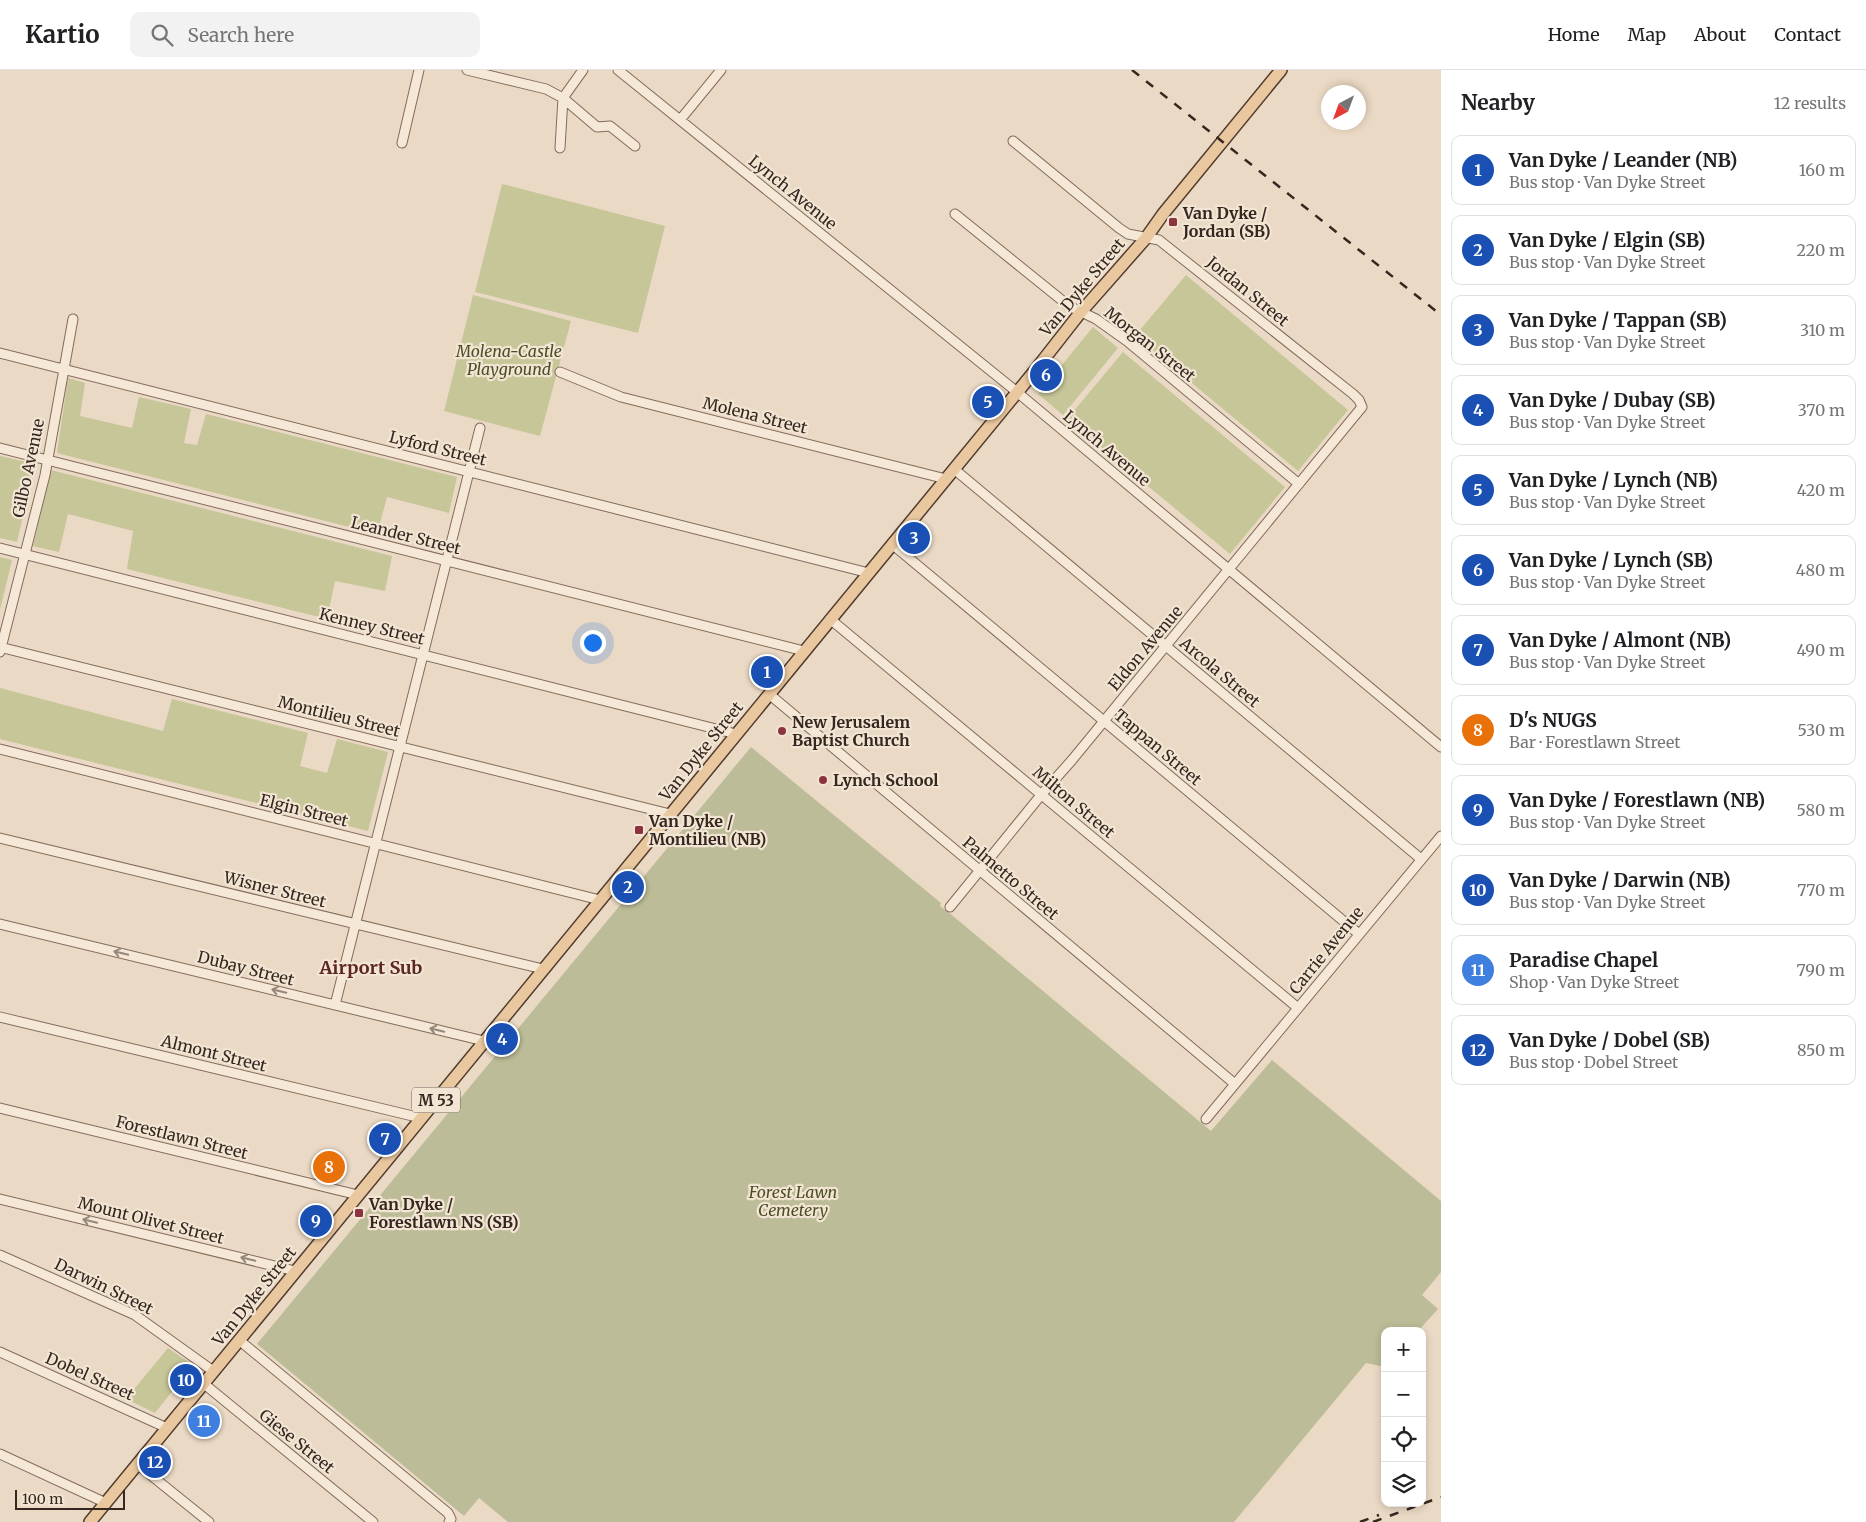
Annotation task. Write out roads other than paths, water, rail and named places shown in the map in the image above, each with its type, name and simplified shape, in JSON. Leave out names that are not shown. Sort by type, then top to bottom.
[{"type":"main road","name":"Van Dyke Street","points":[[90,1522],[1080,313],[1146,238],[1163,214],[1281,70]]},
{"type":"street","points":[[402,143],[419,70]]},
{"type":"street","points":[[467,70],[546,89],[563,98],[598,127],[610,126],[635,146]]},
{"type":"street","points":[[560,148],[563,98],[583,70]]},
{"type":"street","name":"Lynch Avenue","points":[[618,70],[1017,392],[1441,747]]},
{"type":"street","points":[[680,120],[721,70]]},
{"type":"street","name":"Jordan Street","points":[[1013,141],[1119,228],[1128,234],[1159,240],[1353,394],[1359,400],[1362,407]]},
{"type":"street","name":"Morgan Street","points":[[955,214],[1069,306],[1080,313],[1096,319],[1127,342],[1299,484]]},
{"type":"street","name":"Gilbo Avenue","points":[[0,649],[47,460],[73,319]]},
{"type":"street","name":"Lyford Street","points":[[0,353],[869,572]]},
{"type":"street","name":"Molena Street","points":[[560,372],[621,397],[946,479]]},
{"type":"street","name":"Eldon Avenue","points":[[950,907],[1362,407]]},
{"type":"street","points":[[334,1005],[480,428]]},
{"type":"street","name":"Leander Street","points":[[0,448],[804,651]]},
{"type":"street","name":"Arcola Street","points":[[954,469],[1421,859]]},
{"type":"street","name":"Tappan Street","points":[[892,544],[1359,934]]},
{"type":"street","name":"Kenney Street","points":[[0,548],[736,734]]},
{"type":"street","name":"Milton Street","points":[[830,619],[1298,1008]]},
{"type":"street","name":"Montilieu Street","points":[[0,649],[670,814]]},
{"type":"street","name":"Palmetto Street","points":[[769,694],[1235,1084]]},
{"type":"street","name":"Elgin Street","points":[[0,749],[600,900]]},
{"type":"street","name":"Carrie Avenue","points":[[1206,1119],[1441,836]]},
{"type":"street","name":"Wisner Street","points":[[0,838],[543,969]]},
{"type":"street","name":"Dubay Street","points":[[0,924],[484,1041]]},
{"type":"street","name":"Almont Street","points":[[0,1017],[421,1118]]},
{"type":"street","name":"Forestlawn Street","points":[[0,1108],[358,1195]]},
{"type":"street","name":"Mount Olivet Street","points":[[0,1199],[296,1271]]},
{"type":"street","name":"Darwin Street","points":[[0,1254],[135,1315],[213,1371]]},
{"type":"street","points":[[239,1340],[448,1513],[450,1516],[449,1522]]},
{"type":"street","name":"Dobel Street","points":[[0,1352],[167,1428]]},
{"type":"street","name":"Giese Street","points":[[203,1383],[373,1522]]},
{"type":"street","points":[[0,1454],[106,1502]]},
{"type":"street","points":[[138,1464],[209,1522]]},
{"type":"railway","points":[[1132,70],[1441,315]]},
{"type":"railway","points":[[1373,1522],[1441,1497]]},
{"type":"railway","points":[[1360,1522],[1379,1515]]},
{"type":"place","name":"Van Dyke / Jordan (SB)","points":[[1173,222]]},
{"type":"place","name":"Van Dyke / Lynch (SB)","points":[[1046,375]]},
{"type":"place","name":"Van Dyke / Lynch (NB)","points":[[988,402]]},
{"type":"place","name":"Van Dyke / Tappan (SB)","points":[[914,538]]},
{"type":"place","name":"Van Dyke / Leander (NB)","points":[[767,672]]},
{"type":"place","name":"New Jerusalem Baptist Church","points":[[782,731]]},
{"type":"place","name":"Lynch School","points":[[823,780]]},
{"type":"place","name":"Van Dyke / Montilieu (NB)","points":[[639,830]]},
{"type":"place","name":"Van Dyke / Elgin (SB)","points":[[628,887]]},
{"type":"place","name":"Van Dyke / Dubay (SB)","points":[[502,1039]]},
{"type":"place","name":"Van Dyke / Almont (NB)","points":[[385,1139]]},
{"type":"place","name":"D's NUGS","points":[[329,1167]]},
{"type":"place","name":"Van Dyke / Forestlawn NS (SB)","points":[[359,1213]]},
{"type":"place","name":"Van Dyke / Forestlawn (NB)","points":[[316,1221]]},
{"type":"place","name":"Van Dyke / Darwin (NB)","points":[[186,1380]]},
{"type":"place","name":"Paradise Chapel","points":[[204,1421]]},
{"type":"place","name":"Van Dyke / Dobel (SB)","points":[[155,1462]]},
{"type":"district","name":"Airport Sub","points":[[371,967]]},
{"type":"park label","name":"Molena-Castle Playground","points":[[509,360]]},
{"type":"park label","name":"Forest Lawn Cemetery","points":[[793,1201]]}]
